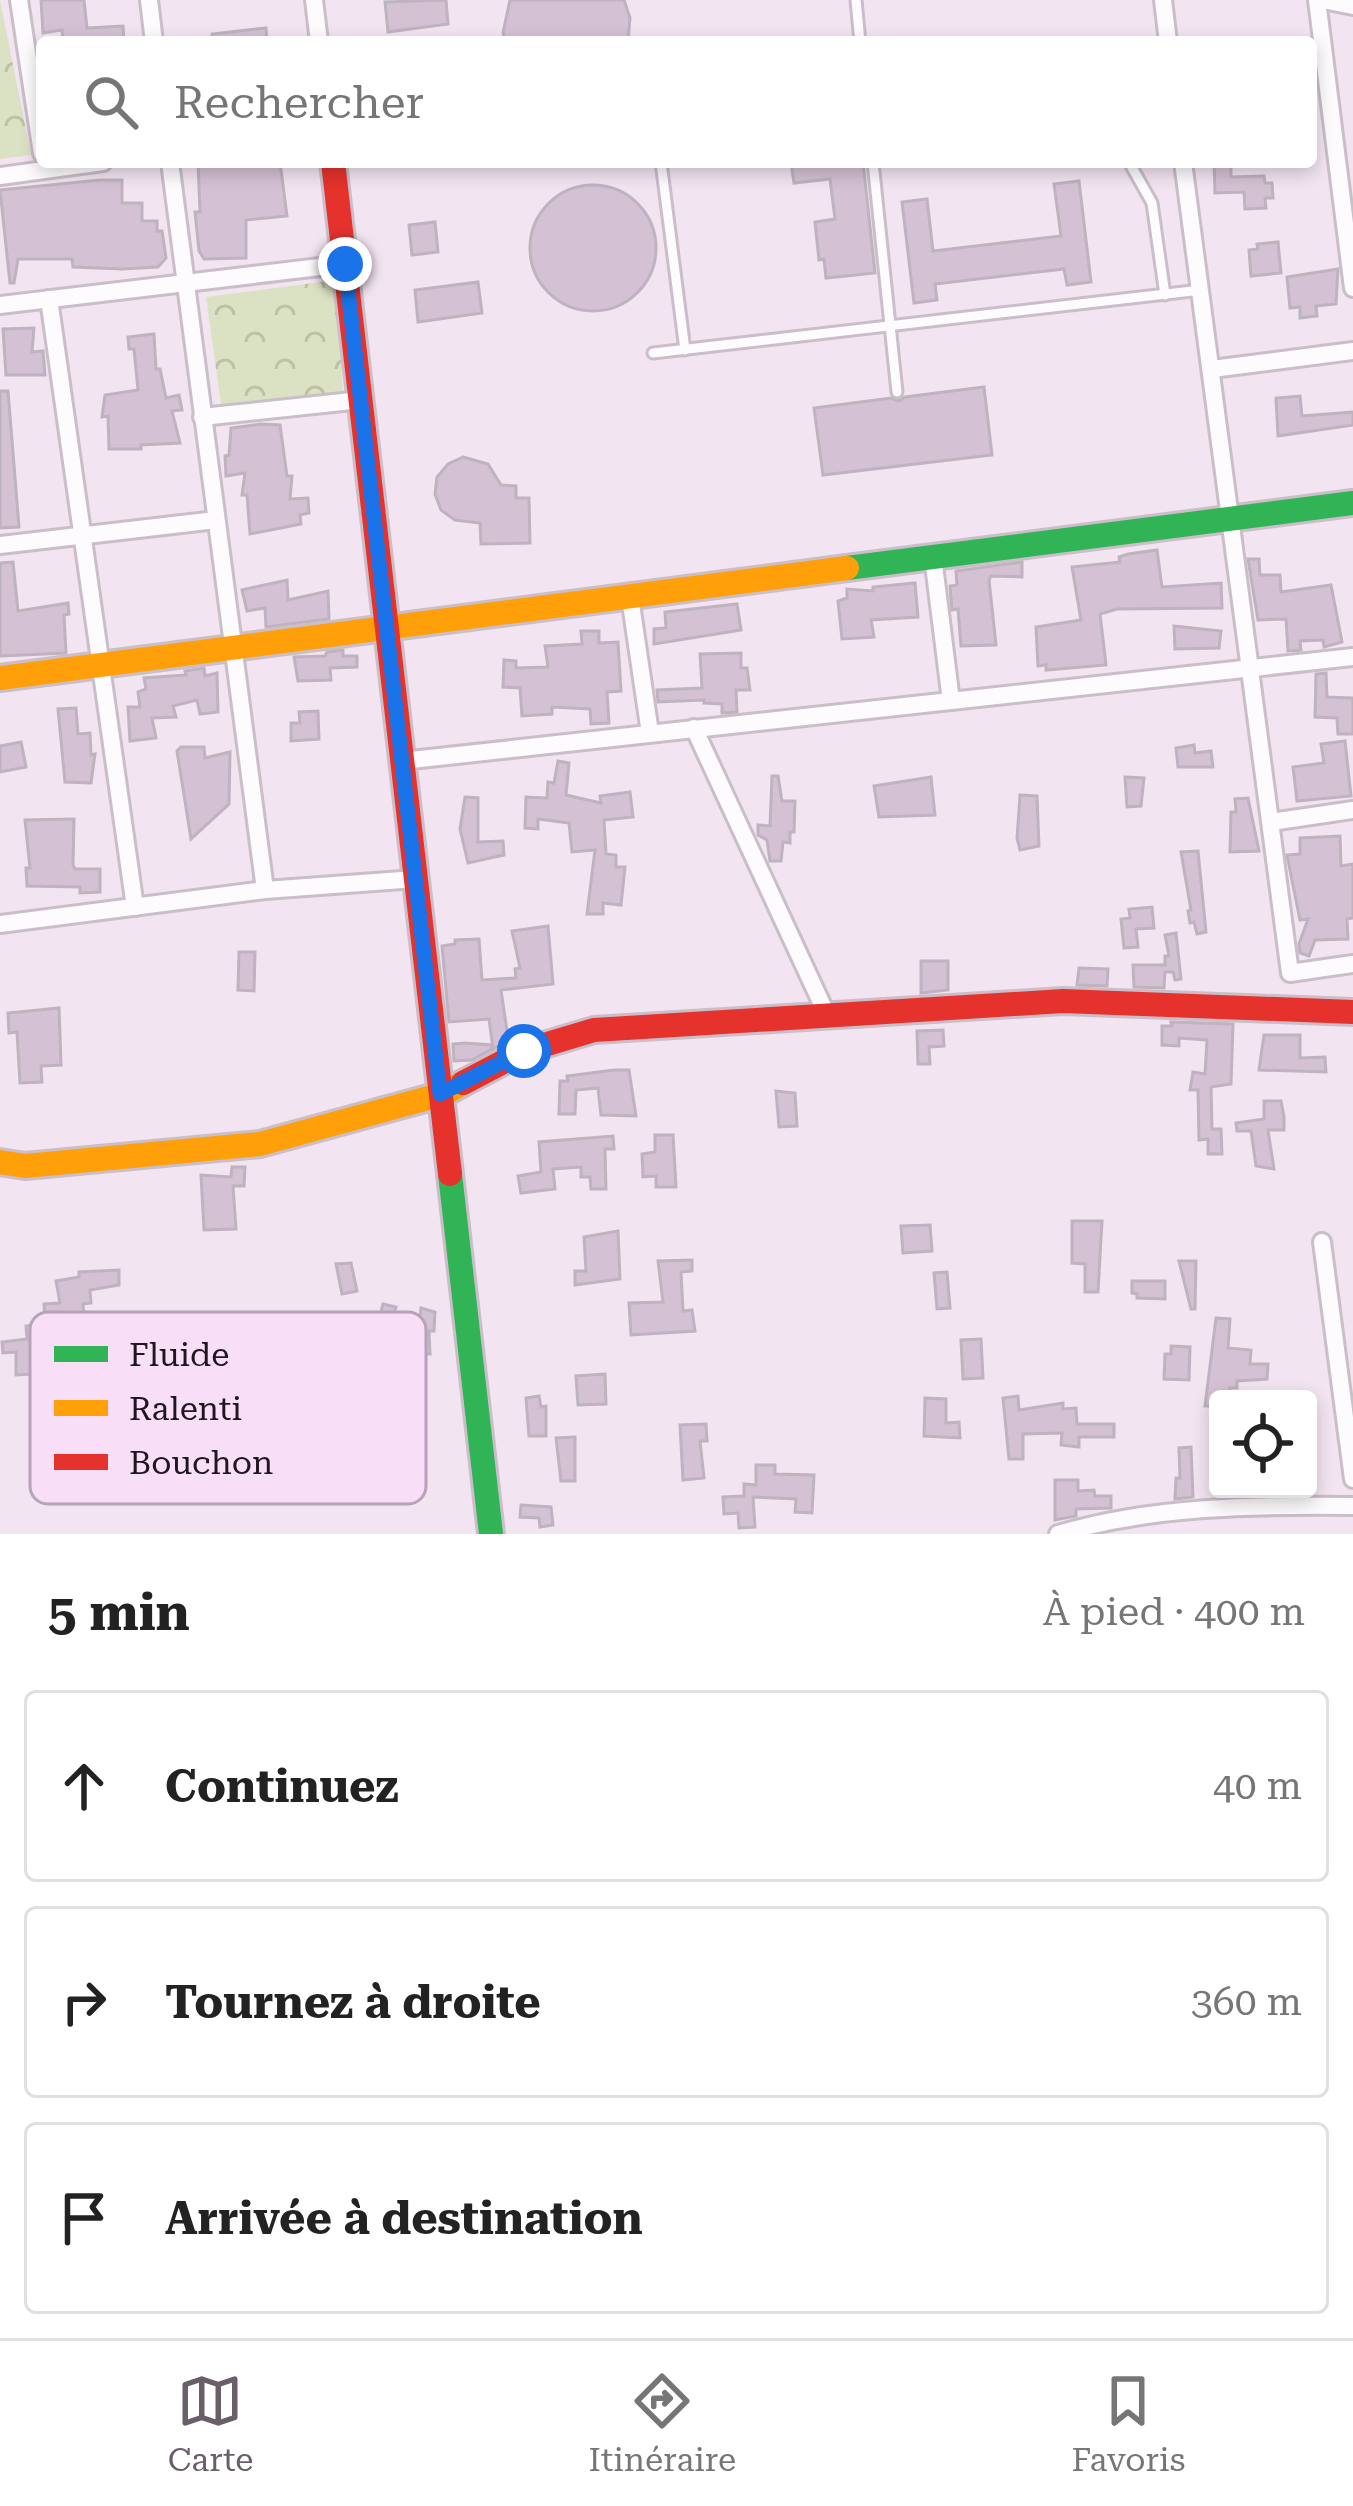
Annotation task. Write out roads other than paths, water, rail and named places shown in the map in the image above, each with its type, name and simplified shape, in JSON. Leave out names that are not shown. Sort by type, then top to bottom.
[{"type":"street","points":[[19,0],[36,115]]},
{"type":"street","points":[[149,0],[153,36]]},
{"type":"street","points":[[314,0],[318,36]]},
{"type":"street","points":[[1163,0],[1167,36]]},
{"type":"street","points":[[1353,6],[1320,0],[1347,186],[1353,288]]},
{"type":"street","points":[[0,176],[36,164]]},
{"type":"street","points":[[171,168],[266,890]]},
{"type":"street","points":[[334,168],[491,1534]]},
{"type":"street","points":[[1184,168],[1290,974],[1353,964]]},
{"type":"street","points":[[0,305],[345,264]]},
{"type":"street","points":[[49,299],[135,907]]},
{"type":"street","points":[[1212,369],[1353,351]]},
{"type":"street","points":[[202,417],[361,400]]},
{"type":"street","points":[[0,678],[1353,502]]},
{"type":"street","points":[[0,545],[216,520]]},
{"type":"street","points":[[933,557],[950,701]]},
{"type":"street","points":[[629,597],[650,733]]},
{"type":"street","points":[[402,761],[1353,657]]},
{"type":"street","points":[[694,728],[827,1016]]},
{"type":"street","points":[[1271,821],[1353,810]]},
{"type":"street","points":[[0,924],[266,890],[416,879]]},
{"type":"street","points":[[0,1162],[25,1166],[260,1144],[440,1094],[524,1051],[594,1030],[1063,1000],[1353,1012]]},
{"type":"street","points":[[1322,1242],[1353,1479]]},
{"type":"street","points":[[1058,1534],[1109,1518],[1353,1506]]},
{"type":"lane","points":[[856,0],[859,36]]},
{"type":"lane","points":[[662,168],[685,350]]},
{"type":"lane","points":[[874,168],[897,392]]},
{"type":"lane","points":[[1132,168],[1152,202],[1166,295]]},
{"type":"lane","points":[[653,353],[1201,290]]}]
